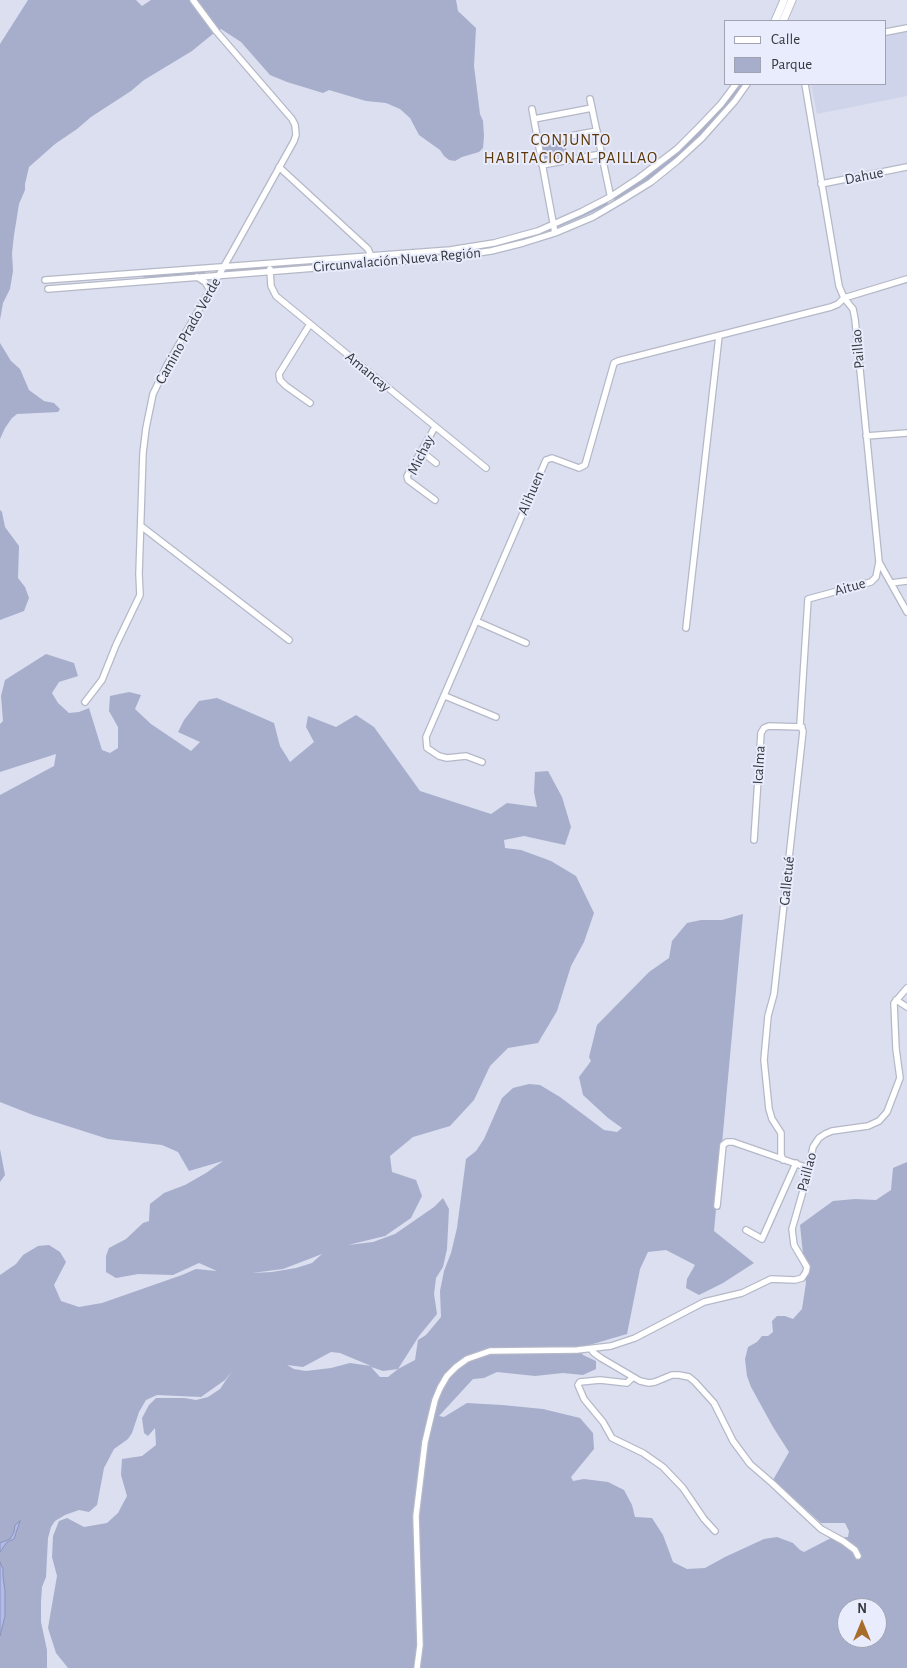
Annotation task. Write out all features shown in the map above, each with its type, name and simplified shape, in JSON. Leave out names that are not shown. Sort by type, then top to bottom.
[{"type":"street","name":"Camino Prado Verde","points":[[85,702],[102,680],[116,645],[140,595],[143,454],[153,394],[167,365],[295,138],[296,129],[294,122],[192,0]]},
{"type":"street","points":[[775,20],[784,0]]},
{"type":"street","points":[[784,19],[792,0]]},
{"type":"street","points":[[887,32],[907,28]]},
{"type":"street","name":"Circunvalación Nueva Región","points":[[45,280],[450,250],[479,246],[524,235],[553,224],[610,195],[645,174],[677,149],[699,128],[735,85]]},
{"type":"street","name":"Circunvalación Nueva Región","points":[[48,289],[458,256],[507,248],[555,233],[580,222],[614,205],[651,182],[690,150],[725,113],[746,85]]},
{"type":"street","name":"Paillao","points":[[805,85],[839,286],[855,315],[879,562],[907,612]]},
{"type":"street","points":[[590,99],[610,195],[614,205]]},
{"type":"street","points":[[534,119],[592,108]]},
{"type":"street","points":[[532,109],[555,233]]},
{"type":"street","points":[[538,142],[597,131]]},
{"type":"street","points":[[542,165],[601,154]]},
{"type":"street","points":[[279,167],[368,249],[371,256]]},
{"type":"street","name":"Dahue","points":[[821,184],[907,167]]},
{"type":"street","points":[[231,254],[232,262],[235,266]]},
{"type":"street","name":"Amancay","points":[[270,264],[271,286],[274,294],[486,468]]},
{"type":"street","points":[[141,273],[141,281]]},
{"type":"street","points":[[195,277],[201,279],[210,290]]},
{"type":"street","name":"Alihuen","points":[[482,762],[466,756],[441,757],[430,752],[427,748],[426,738],[546,460],[551,458],[579,468],[585,465],[614,363],[831,307],[838,304],[844,298],[907,279]]},
{"type":"street","points":[[310,324],[279,374],[280,380],[286,386],[310,403]]},
{"type":"street","points":[[686,628],[706,467],[707,441],[719,336]]},
{"type":"street","name":"Michay","points":[[435,427],[407,476],[408,480],[435,500]]},
{"type":"street","points":[[866,436],[907,433]]},
{"type":"street","points":[[421,452],[436,463]]},
{"type":"street","points":[[141,526],[289,640]]},
{"type":"street","name":"Aitue","points":[[808,598],[871,582],[876,577],[879,562]]},
{"type":"street","points":[[891,583],[907,582]]},
{"type":"street","name":"Galletué","points":[[783,1160],[780,1133],[769,1109],[765,1073],[765,1045],[768,1016],[774,994],[803,730],[802,692],[808,598]]},
{"type":"street","points":[[476,621],[526,643]]},
{"type":"street","points":[[445,696],[496,717]]},
{"type":"street","name":"Icalma","points":[[754,840],[761,733],[764,728],[769,726],[802,727]]},
{"type":"street","points":[[907,988],[896,1000],[907,1007]]},
{"type":"street","name":"Paillao","points":[[591,1349],[627,1341],[704,1302],[742,1293],[768,1280],[777,1278],[795,1280],[806,1275],[807,1267],[795,1248],[791,1233],[814,1147],[822,1136],[832,1131],[872,1125],[879,1121],[887,1112],[900,1078],[896,1049],[894,1003],[896,1000]]},
{"type":"street","points":[[717,1206],[723,1145],[727,1142],[733,1142],[808,1168]]},
{"type":"street","points":[[746,1230],[762,1239],[796,1163]]},
{"type":"street","points":[[417,1668],[420,1645],[416,1516],[425,1442],[435,1400],[447,1376],[467,1359],[485,1352],[502,1350],[591,1349],[594,1353],[633,1377],[649,1383],[666,1379],[672,1375],[689,1377],[714,1403],[736,1446],[750,1464],[820,1529],[844,1541],[855,1550],[858,1556]]},
{"type":"street","points":[[633,1377],[627,1383],[600,1380],[580,1382],[578,1385],[584,1399],[603,1422],[612,1438],[643,1453],[663,1468],[682,1488],[715,1532]]},
{"type":"shaded area","points":[[907,30],[907,96],[817,114],[811,85],[887,85],[887,34]]},
{"type":"shaded area","points":[[20,1521],[14,1539],[7,1542],[0,1552],[0,1543],[10,1539],[15,1525]]},
{"type":"shaded area","points":[[0,1562],[3,1569],[5,1616],[0,1636]]},
{"type":"green space","points":[[28,0],[136,0],[142,6],[151,0],[456,0],[458,11],[476,28],[474,66],[480,114],[483,121],[483,148],[479,152],[455,161],[449,160],[440,150],[419,135],[410,118],[400,109],[386,103],[366,101],[329,90],[323,93],[270,75],[241,42],[221,29],[192,51],[144,80],[131,91],[91,117],[55,144],[29,167],[25,190],[19,204],[14,235],[13,271],[10,289],[3,303],[0,320],[0,44]]},
{"type":"green space","points":[[740,85],[743,85],[725,109],[680,155],[640,186],[614,201],[614,198],[645,178],[687,144]]},
{"type":"green space","points":[[565,140],[567,155],[542,158],[540,144]]},
{"type":"green space","points":[[607,201],[607,205],[556,228],[555,226]]},
{"type":"green space","points":[[550,228],[551,232],[495,248],[452,255],[272,269],[273,266],[454,251]]},
{"type":"green space","points":[[264,266],[267,270],[223,272],[226,269]]},
{"type":"green space","points":[[205,270],[205,273],[144,278],[143,276]]},
{"type":"green space","points":[[0,343],[11,361],[20,369],[29,390],[44,401],[54,403],[60,409],[58,412],[17,414],[5,428],[0,439]]},
{"type":"green space","points":[[0,510],[5,527],[19,546],[18,578],[25,587],[29,598],[24,611],[0,620]]},
{"type":"green space","points":[[46,654],[74,663],[78,676],[59,682],[52,693],[58,703],[69,713],[89,708],[102,750],[110,753],[118,748],[118,727],[109,711],[110,696],[129,692],[141,695],[135,709],[151,724],[191,751],[200,742],[178,732],[184,720],[199,701],[217,698],[274,723],[280,746],[290,762],[314,742],[306,727],[308,716],[336,727],[356,715],[374,727],[420,791],[491,814],[507,803],[537,807],[534,792],[535,772],[548,771],[562,797],[571,827],[565,845],[524,836],[504,840],[505,848],[521,850],[551,861],[576,876],[594,913],[584,942],[571,966],[557,1011],[538,1043],[508,1048],[490,1066],[474,1100],[450,1126],[413,1137],[390,1156],[392,1172],[416,1180],[422,1196],[411,1218],[385,1236],[348,1245],[373,1242],[395,1234],[434,1207],[443,1198],[449,1209],[447,1249],[443,1267],[436,1278],[434,1294],[437,1314],[419,1336],[398,1369],[415,1360],[418,1340],[426,1335],[441,1317],[440,1291],[457,1228],[466,1159],[476,1151],[484,1139],[502,1098],[513,1088],[529,1084],[540,1085],[560,1097],[604,1130],[617,1132],[622,1128],[583,1095],[579,1077],[591,1061],[589,1057],[597,1025],[649,972],[669,958],[672,941],[687,923],[701,920],[722,920],[743,914],[714,1231],[754,1263],[723,1283],[699,1295],[686,1288],[687,1279],[695,1265],[666,1250],[648,1252],[640,1269],[627,1334],[579,1348],[583,1355],[596,1361],[596,1369],[583,1375],[563,1373],[535,1376],[497,1372],[484,1378],[473,1379],[439,1416],[444,1417],[467,1403],[543,1409],[580,1418],[593,1433],[594,1449],[571,1477],[573,1481],[584,1479],[608,1482],[624,1490],[632,1505],[635,1517],[652,1518],[663,1535],[673,1562],[687,1569],[705,1568],[764,1539],[777,1537],[793,1543],[804,1552],[831,1538],[848,1537],[849,1531],[845,1523],[821,1523],[773,1480],[789,1452],[751,1387],[747,1376],[745,1359],[748,1347],[757,1342],[762,1336],[768,1336],[773,1332],[772,1321],[777,1316],[793,1319],[802,1309],[806,1283],[800,1225],[833,1201],[876,1200],[891,1190],[893,1168],[907,1162],[907,1668],[68,1668],[56,1653],[48,1628],[57,1576],[52,1557],[53,1536],[59,1521],[67,1518],[84,1527],[107,1523],[118,1513],[127,1496],[121,1475],[122,1459],[142,1456],[156,1445],[155,1428],[148,1436],[144,1433],[142,1418],[149,1405],[156,1398],[196,1400],[208,1397],[220,1389],[232,1371],[225,1380],[201,1397],[157,1395],[146,1400],[139,1412],[132,1433],[128,1439],[114,1449],[104,1468],[97,1505],[89,1512],[79,1510],[65,1515],[55,1521],[51,1527],[48,1538],[46,1577],[42,1587],[41,1602],[41,1622],[47,1650],[47,1668],[0,1668],[0,1275],[16,1264],[23,1255],[38,1246],[49,1245],[60,1252],[66,1262],[54,1285],[61,1301],[79,1307],[102,1303],[196,1269],[217,1271],[199,1263],[173,1275],[138,1274],[116,1278],[106,1272],[106,1256],[109,1248],[126,1239],[143,1223],[149,1221],[150,1204],[164,1193],[185,1185],[223,1161],[189,1171],[178,1152],[162,1145],[108,1139],[33,1115],[0,1102],[0,795],[54,766],[56,754],[0,772],[0,724],[3,721],[1,696],[5,680]],"holes":[[[322,1254],[312,1263],[296,1268],[252,1273],[283,1269]],[[331,1352],[340,1353],[371,1366],[350,1363],[331,1368],[306,1371],[294,1369],[287,1365],[303,1367]],[[371,1367],[383,1371],[398,1369],[388,1377],[380,1377]]]},
{"type":"green space","points":[[0,1149],[5,1175],[0,1182]]},
{"type":"district","name":"CONJUNTO HABITACIONAL PAILLAO","points":[[571,149]]}]
